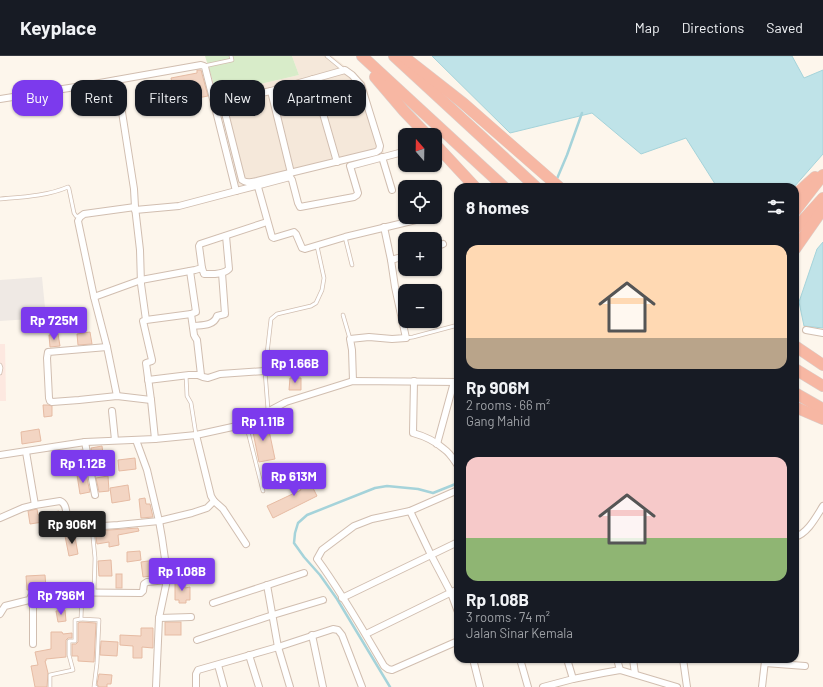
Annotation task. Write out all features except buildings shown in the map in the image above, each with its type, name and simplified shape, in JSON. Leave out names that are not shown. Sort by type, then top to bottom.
[{"type":"highway","points":[[358,56],[420,128]]},
{"type":"highway","points":[[362,56],[500,183]]},
{"type":"highway","points":[[394,56],[532,183]]},
{"type":"highway","points":[[403,56],[463,103],[554,183]]},
{"type":"highway","points":[[442,152],[471,183]]},
{"type":"highway","points":[[799,191],[823,169]]},
{"type":"highway","points":[[799,206],[823,175]]},
{"type":"highway","points":[[799,225],[823,198]]},
{"type":"highway","points":[[799,243],[823,209]]},
{"type":"highway","points":[[799,349],[823,365]]},
{"type":"highway","points":[[799,371],[823,386]]},
{"type":"highway","points":[[799,395],[823,409]]},
{"type":"highway","points":[[799,409],[823,419]]},
{"type":"street","points":[[118,80],[201,65],[205,67],[210,86]]},
{"type":"street","points":[[226,116],[242,180],[247,183],[337,162],[379,150],[380,146],[361,85],[345,70],[265,92]]},
{"type":"street","points":[[313,78],[337,162]]},
{"type":"street","points":[[0,99],[71,88]]},
{"type":"street","points":[[271,91],[291,172]]},
{"type":"street","points":[[123,116],[134,189],[140,250],[141,280],[146,320],[143,321],[152,360],[146,363],[155,439]]},
{"type":"street","points":[[217,116],[236,191]]},
{"type":"street","points":[[117,396],[78,221],[80,217],[84,214],[179,206],[290,177],[300,207],[354,197],[358,193],[350,166],[398,153]]},
{"type":"street","points":[[382,157],[392,190]]},
{"type":"street","points":[[256,186],[258,187],[261,196],[267,222],[273,238],[294,232],[302,248],[305,249],[398,224]]},
{"type":"street","points":[[226,236],[229,270],[222,273],[204,274],[199,246],[200,244],[267,222]]},
{"type":"street","points":[[353,381],[352,350],[350,340],[369,337],[392,339],[406,338],[384,227]]},
{"type":"street","points":[[391,260],[398,258]]},
{"type":"street","points":[[94,297],[141,280],[202,268]]},
{"type":"street","points":[[146,320],[196,312],[190,271]]},
{"type":"street","points":[[193,326],[214,322],[217,316],[225,314],[222,273]]},
{"type":"street","points":[[191,314],[195,337],[197,340],[200,375]]},
{"type":"street","points":[[806,330],[823,333]]},
{"type":"street","points":[[107,347],[48,352],[46,358],[50,401],[117,396],[151,400]]},
{"type":"street","points":[[148,380],[186,375],[200,375],[203,378],[208,378],[220,374],[265,371]]},
{"type":"street","points":[[0,455],[85,442],[155,439],[196,435],[246,424],[262,418],[269,411],[286,402],[353,381],[454,382]]},
{"type":"street","points":[[414,381],[412,434],[424,437],[445,449],[454,461]]},
{"type":"street","points":[[437,444],[454,389]]},
{"type":"street","points":[[112,411],[115,440]]},
{"type":"street","points":[[196,435],[211,496],[223,509],[246,544]]},
{"type":"street","points":[[136,440],[147,470],[159,521],[166,567],[166,580],[159,618],[156,687]]},
{"type":"street","points":[[85,442],[95,495]]},
{"type":"street","points":[[26,452],[35,505]]},
{"type":"street","points":[[454,492],[410,511],[372,519],[354,526],[322,550],[317,559],[366,634],[384,666],[388,669],[392,670],[454,643]]},
{"type":"street","points":[[0,518],[13,511],[35,505],[60,501],[65,505],[68,522],[73,528],[118,525],[159,521],[192,514],[206,508],[214,501]]},
{"type":"street","points":[[799,536],[805,532],[823,506]]},
{"type":"street","points":[[410,511],[454,601]]},
{"type":"street","points":[[342,598],[454,544]]},
{"type":"street","points":[[213,603],[304,573]]},
{"type":"street","points":[[0,614],[5,606],[29,600],[34,592],[141,592],[143,591],[144,584],[147,582],[166,580]]},
{"type":"street","points":[[267,585],[278,647],[290,687]]},
{"type":"street","points":[[366,634],[454,591]]},
{"type":"street","points":[[31,597],[33,644]]},
{"type":"street","points":[[197,640],[323,600]]},
{"type":"street","points":[[159,618],[191,617]]},
{"type":"street","points":[[196,687],[196,674],[198,670],[278,647],[333,628],[338,630],[342,635],[362,687]]},
{"type":"street","points":[[312,635],[324,687]]},
{"type":"street","points":[[249,655],[259,687]]},
{"type":"street","points":[[474,663],[480,687]]},
{"type":"street","points":[[521,663],[528,687]]},
{"type":"street","points":[[568,663],[573,679]]},
{"type":"street","points":[[618,663],[620,670]]},
{"type":"street","points":[[634,663],[635,674]]},
{"type":"street","points":[[684,663],[687,687]]},
{"type":"street","points":[[754,687],[762,686],[765,663]]},
{"type":"street","points":[[781,663],[805,666]]},
{"type":"street","points":[[218,665],[224,687]]},
{"type":"street","points":[[544,687],[603,672],[620,670],[677,687]]},
{"type":"lane","points":[[204,66],[232,60],[231,56]]},
{"type":"lane","points":[[327,56],[345,70]]},
{"type":"lane","points":[[0,199],[48,193],[68,187],[74,213],[76,216],[80,217]]},
{"type":"lane","points":[[345,237],[352,265]]},
{"type":"lane","points":[[269,411],[265,371],[272,319],[277,314],[314,305],[316,303],[322,290],[324,278],[317,246]]},
{"type":"lane","points":[[343,315],[350,340]]},
{"type":"lane","points":[[406,338],[454,326]]},
{"type":"lane","points":[[0,366],[0,373]]},
{"type":"lane","points":[[186,375],[187,396],[191,403],[196,435]]},
{"type":"lane","points":[[246,424],[263,491]]},
{"type":"lane","points":[[92,527],[95,558],[94,592]]},
{"type":"lane","points":[[81,619],[82,592]]},
{"type":"lane","points":[[50,687],[50,675],[73,670],[69,655],[69,641],[75,641],[75,620],[81,619],[99,620],[94,687],[96,687]]},
{"type":"shaded area","points":[[292,56],[332,56],[362,80],[277,80],[299,75]]},
{"type":"shaded area","points":[[273,81],[273,116],[366,116],[366,86],[384,153],[239,187],[222,116],[265,116],[265,83]]},
{"type":"shaded area","points":[[42,277],[46,318],[0,321],[0,280]]},
{"type":"shaded area","points":[[0,344],[5,344],[6,401],[0,401]]},
{"type":"green space","points":[[205,56],[292,56],[299,75],[265,83],[265,80],[213,80]]},
{"type":"water","points":[[432,56],[792,56],[804,78],[823,70],[823,154],[798,183],[714,183],[686,138],[641,154],[592,113],[510,133]]},
{"type":"water","points":[[823,242],[823,328],[804,326],[799,302],[817,249]]},
{"type":"waterway","points":[[556,181],[582,113]]},
{"type":"waterway","points":[[390,687],[337,599],[294,543],[298,523],[307,515],[375,488],[387,486],[418,489],[433,493],[454,485]]}]
